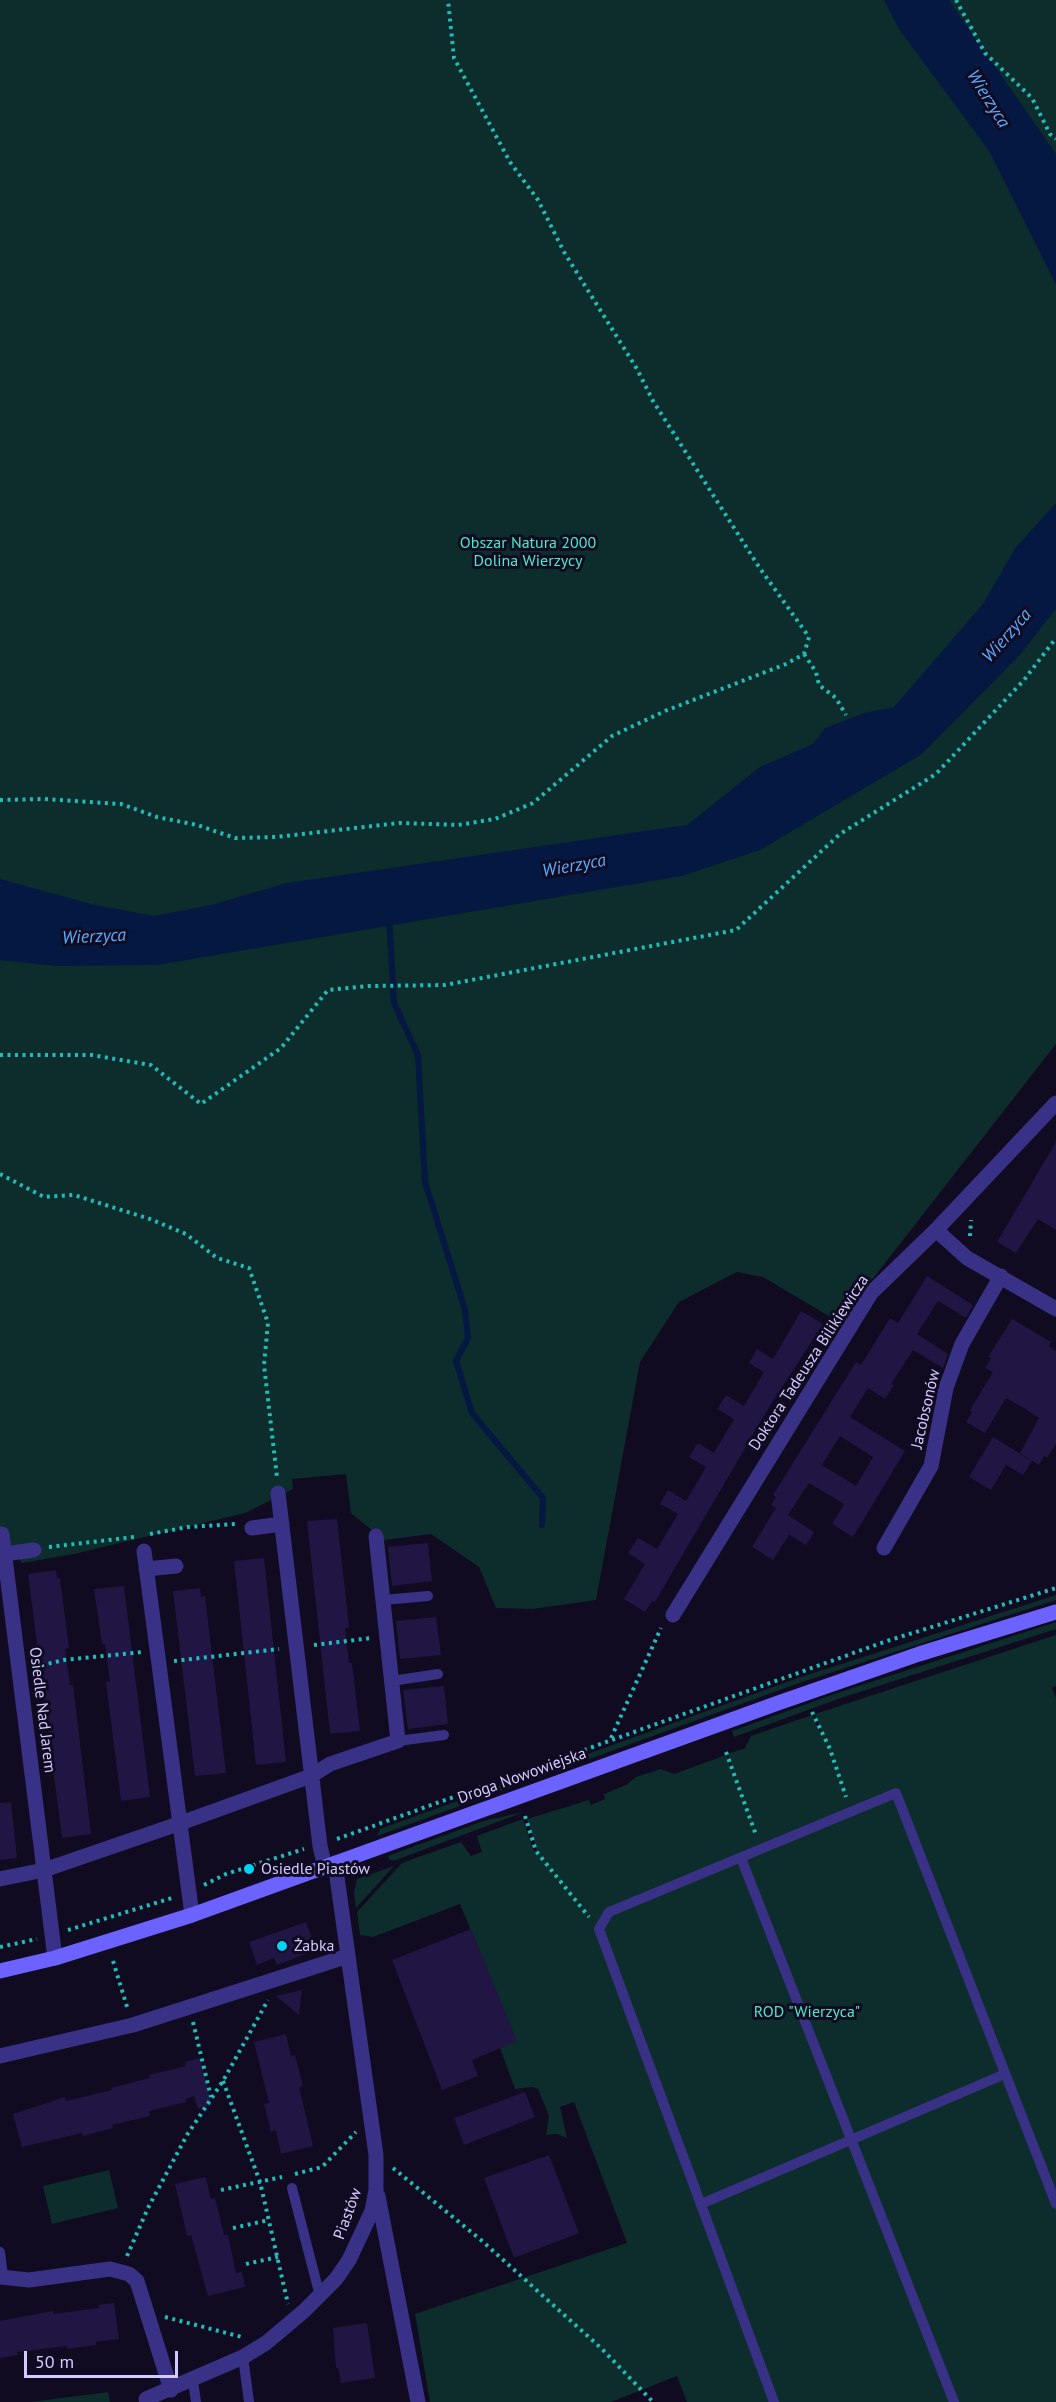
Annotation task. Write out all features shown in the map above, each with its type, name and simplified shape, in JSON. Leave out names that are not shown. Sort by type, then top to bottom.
[{"type":"street","name":"Doktora Tadeusza Bilikiewicza","points":[[674,1616],[871,1293],[936,1230],[1056,1103]]},
{"type":"street","points":[[936,1230],[967,1258],[1056,1309]]},
{"type":"street","name":"Jacobsonów","points":[[884,1548],[931,1466],[946,1388],[962,1344],[1001,1276]]},
{"type":"street","points":[[278,1493],[320,1846],[330,1865]]},
{"type":"street","points":[[252,1527],[282,1524]]},
{"type":"street","name":"Osiedle Nad Jarem","points":[[2,1534],[55,1958]]},
{"type":"street","points":[[0,1879],[44,1870],[178,1824],[311,1776],[330,1764],[398,1741],[376,1536]]},
{"type":"street","points":[[4,1554],[34,1550]]},
{"type":"street","points":[[144,1551],[178,1824],[192,1915]]},
{"type":"street","points":[[146,1569],[176,1566]]},
{"type":"street","name":"Droga Nowowiejska","points":[[0,1971],[55,1958],[192,1915],[822,1688],[1056,1612]]},
{"type":"street","name":"Piastów","points":[[146,2399],[193,2381],[266,2343],[320,2296],[349,2260],[363,2235],[376,2190],[376,2155],[348,1956],[330,1865]]},
{"type":"street","points":[[0,2056],[133,2025],[348,1956]]},
{"type":"street","points":[[376,2190],[418,2402]]},
{"type":"street","points":[[2,2277],[29,2280],[120,2270],[137,2281],[171,2390]]},
{"type":"lane","points":[[383,1600],[428,1596]]},
{"type":"lane","points":[[392,1681],[438,1674]]},
{"type":"lane","points":[[398,1741],[444,1735]]},
{"type":"lane","points":[[774,2402],[599,1929],[609,1912],[896,1793],[1056,2204]]},
{"type":"lane","points":[[741,1858],[954,2402]]},
{"type":"lane","points":[[701,2204],[1005,2074]]},
{"type":"lane","points":[[292,2187],[320,2296]]},
{"type":"lane","points":[[0,2252],[2,2277]]},
{"type":"lane","points":[[243,2357],[249,2402]]},
{"type":"lane","points":[[193,2381],[196,2402]]},
{"type":"path","points":[[0,800],[44,799],[121,804],[157,817],[197,825],[235,838],[276,837],[399,823],[458,825],[495,819],[533,803],[612,736],[665,711],[786,664],[804,654],[809,637],[759,567],[653,401],[637,369],[564,252],[537,200],[510,162],[454,58],[448,0]]},
{"type":"path","points":[[956,0],[985,53],[1032,98],[1050,134],[1056,139]]},
{"type":"path","points":[[0,1055],[92,1055],[151,1065],[201,1104],[281,1048],[328,990],[369,986],[445,985],[736,930],[840,834],[936,774],[1024,680],[1056,638]]},
{"type":"path","points":[[804,654],[816,672],[819,686],[836,699],[846,715]]},
{"type":"path","points":[[0,1174],[44,1197],[74,1195],[150,1219],[186,1234],[217,1258],[249,1268],[268,1323],[264,1365],[278,1493]]},
{"type":"path","points":[[0,1947],[52,1935],[188,1893],[226,1874],[320,1846],[611,1738],[884,1642],[1056,1588]]},
{"type":"path","points":[[611,1738],[666,1618],[674,1616]]},
{"type":"path","points":[[19,1669],[64,1660],[157,1657],[296,1647],[387,1636]]},
{"type":"path","points":[[812,1712],[830,1749],[852,1812]]},
{"type":"path","points":[[726,1752],[762,1850]]},
{"type":"path","points":[[525,1816],[536,1851],[599,1929]]},
{"type":"path","points":[[113,1961],[133,2025]]},
{"type":"path","points":[[120,2270],[148,2208],[187,2135],[222,2081],[281,1978]]},
{"type":"path","points":[[189,2007],[211,2097]]},
{"type":"path","points":[[222,2081],[260,2182],[292,2321]]},
{"type":"path","points":[[222,2190],[322,2167],[371,2117]]},
{"type":"path","points":[[376,2155],[481,2240],[602,2349],[653,2402]]},
{"type":"path","points":[[233,2228],[269,2220]]},
{"type":"path","points":[[246,2264],[278,2257]]},
{"type":"path","points":[[147,2312],[266,2343]]},
{"type":"green space","name":"Obszar Natura 2000 Dolina Wierzycy","points":[[0,0],[1056,0],[1056,1044],[839,1322],[763,1277],[737,1272],[679,1302],[640,1362],[596,1600],[532,1609],[496,1608],[479,1567],[431,1534],[384,1540],[351,1513],[346,1474],[292,1479],[293,1489],[245,1513],[74,1554],[22,1563],[0,1533]]},
{"type":"green space","points":[[1056,1595],[1056,1600],[799,1683],[377,1836],[380,1829],[798,1678]]},
{"type":"green space","points":[[1056,1622],[1056,1629],[838,1699],[734,1737],[732,1731],[837,1693]]},
{"type":"green space","name":"ROD \"Wierzyca\"","points":[[1056,1635],[1056,1686],[1052,1688],[1056,1698],[1056,2402],[687,2402],[677,2376],[611,2402],[430,2402],[415,2314],[627,2243],[574,2102],[560,2107],[567,2138],[557,2134],[546,2135],[549,2116],[538,2089],[532,2087],[515,2089],[500,2048],[485,1964],[460,1904],[373,1937],[360,1935],[357,1912],[402,1863],[461,1842],[471,1856],[482,1852],[477,1836],[523,1819],[534,1851],[537,1851],[527,1819],[589,1800],[591,1805],[605,1799],[604,1794],[626,1785],[636,1777],[661,1769],[674,1774],[726,1755],[733,1773],[728,1754],[745,1748],[751,1736],[812,1715],[823,1738],[815,1714]]},
{"type":"green space","points":[[524,1812],[396,1860],[390,1860],[388,1856],[483,1821]]},
{"type":"green space","points":[[394,1866],[356,1908],[354,1893],[357,1879]]},
{"type":"green space","points":[[109,2170],[118,2208],[52,2224],[43,2186]]},
{"type":"green space","points":[[108,2392],[110,2402],[31,2402]]},
{"type":"water","name":"Wierzyca","points":[[884,0],[949,0],[1056,154],[1056,285],[989,151],[899,29]]},
{"type":"water","name":"Wierzyca","points":[[1056,503],[1056,609],[1019,656],[922,754],[760,850],[682,876],[157,965],[58,966],[0,960],[0,879],[91,904],[154,916],[211,905],[287,883],[687,825],[760,767],[813,744],[825,728],[864,713],[894,707],[983,604],[1016,547]]},
{"type":"building","points":[[1056,1142],[1056,1230],[1038,1219],[1016,1253],[997,1242]]},
{"type":"building","points":[[927,1276],[973,1305],[966,1318],[938,1301],[917,1334],[948,1354],[943,1368],[913,1350],[891,1384],[894,1385],[885,1399],[868,1388],[850,1417],[905,1451],[853,1537],[832,1524],[844,1504],[809,1483],[788,1515],[814,1532],[806,1545],[789,1535],[773,1560],[752,1547],[776,1508],[771,1505],[776,1497],[773,1495],[856,1362],[861,1365],[890,1318],[898,1323]],"holes":[[[840,1436],[873,1457],[856,1486],[822,1465]]]},
{"type":"building","points":[[801,1311],[823,1324],[768,1409],[655,1602],[652,1601],[645,1612],[624,1599],[645,1564],[628,1553],[638,1538],[657,1549],[678,1514],[660,1504],[668,1490],[686,1501],[706,1467],[689,1457],[698,1443],[714,1453],[734,1419],[717,1409],[726,1395],[744,1406],[764,1372],[749,1363],[757,1349],[773,1359]]},
{"type":"building","points":[[1012,1319],[1051,1342],[1049,1346],[1056,1351],[1056,1444],[1047,1458],[1044,1456],[1039,1465],[1020,1453],[1039,1418],[1024,1408],[1006,1398],[985,1433],[966,1422],[972,1412],[970,1410],[993,1372],[985,1368],[991,1358],[988,1357]]},
{"type":"building","points":[[993,1437],[1032,1461],[1023,1475],[1006,1465],[991,1490],[969,1477]]},
{"type":"building","points":[[337,1519],[349,1628],[345,1628],[349,1663],[352,1663],[360,1731],[330,1734],[307,1521]]},
{"type":"building","points":[[428,1543],[432,1581],[392,1586],[388,1547]]},
{"type":"building","points":[[264,1558],[286,1762],[256,1765],[234,1561]]},
{"type":"building","points":[[56,1570],[57,1578],[60,1578],[69,1648],[65,1649],[70,1685],[73,1685],[91,1834],[62,1838],[28,1574]]},
{"type":"building","points":[[124,1586],[150,1797],[121,1801],[106,1682],[110,1682],[94,1589]]},
{"type":"building","points":[[200,1588],[201,1597],[205,1596],[226,1773],[195,1776],[173,1591]]},
{"type":"building","points":[[436,1617],[441,1655],[400,1659],[396,1621]]},
{"type":"building","points":[[444,1686],[448,1724],[408,1729],[403,1690]]},
{"type":"building","points":[[11,1802],[17,1858],[0,1860],[0,1803]]},
{"type":"building","name":"Żabka","points":[[306,1922],[316,1950],[277,1965],[274,1958],[257,1965],[249,1942]]},
{"type":"building","points":[[471,1929],[517,2041],[472,2060],[478,2076],[442,2090],[392,1960]]},
{"type":"building","points":[[302,1990],[299,2015],[276,1996]]},
{"type":"building","points":[[286,2034],[291,2056],[295,2055],[303,2086],[299,2087],[313,2146],[281,2154],[276,2130],[271,2132],[264,2104],[269,2103],[254,2042]]},
{"type":"building","points":[[200,2058],[212,2105],[198,2109],[194,2096],[186,2099],[186,2102],[149,2111],[150,2116],[112,2125],[113,2128],[22,2147],[13,2114],[65,2097],[66,2101],[112,2090],[111,2088],[150,2078],[149,2075],[186,2066],[185,2062]]},
{"type":"building","points":[[525,2092],[535,2117],[464,2145],[454,2118]]},
{"type":"building","points":[[549,2155],[579,2233],[514,2258],[484,2178]]},
{"type":"building","points":[[206,2177],[211,2199],[215,2198],[224,2235],[228,2235],[236,2273],[242,2272],[245,2287],[208,2296],[191,2235],[187,2236],[175,2184]]},
{"type":"building","points":[[114,2303],[119,2339],[67,2349],[67,2346],[17,2352],[18,2355],[0,2358],[0,2321],[53,2311],[53,2314],[99,2308],[98,2305]]},
{"type":"building","points":[[367,2323],[375,2378],[341,2383],[338,2368],[336,2368],[333,2328]]},
{"type":"waterway","points":[[389,917],[394,1003],[418,1055],[425,1182],[465,1310],[468,1338],[456,1361],[472,1413],[543,1498],[542,1525]]},
{"type":"place","name":"Osiedle Piastów","points":[[249,1869]]},
{"type":"place","name":"Żabka","points":[[282,1946]]}]
